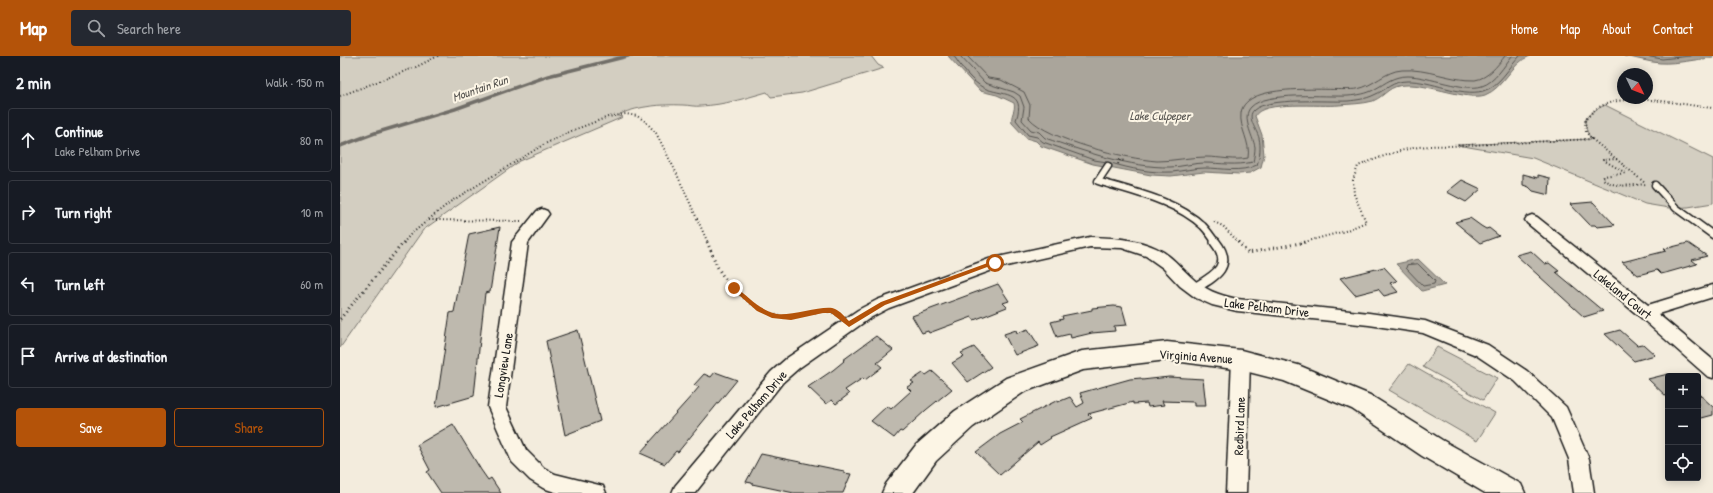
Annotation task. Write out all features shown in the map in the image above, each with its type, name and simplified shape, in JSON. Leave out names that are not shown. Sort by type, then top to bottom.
[{"type":"street","name":"Longview Lane","points":[[540,217],[520,242],[497,406],[519,456],[537,474],[550,482],[596,493]]},
{"type":"street","name":"Lakeland Court","points":[[1532,220],[1645,312],[1713,371]]},
{"type":"street","name":"Lake Pelham Drive","points":[[682,493],[777,377],[793,363],[849,324],[883,304],[982,267],[1090,242],[1123,243],[1151,252],[1169,264],[1193,289],[1211,299],[1237,305],[1369,319],[1425,327],[1482,350],[1520,376],[1559,413],[1579,459],[1584,493]]},
{"type":"street","points":[[1645,312],[1713,291]]},
{"type":"street","name":"Virginia Avenue","points":[[896,493],[926,453],[964,419],[1015,385],[1082,361],[1167,351],[1241,360],[1290,372],[1361,402],[1432,448],[1503,490],[1511,493]]},
{"type":"street","name":"Redbird Lane","points":[[1236,493],[1241,360]]},
{"type":"lane","points":[[1108,166],[1098,181],[1175,208],[1202,224],[1221,249],[1224,257],[1224,263],[1217,273],[1193,289]]},
{"type":"lane","points":[[1651,185],[1676,208],[1713,235]]},
{"type":"path","points":[[340,96],[416,68],[438,56]]},
{"type":"path","points":[[1651,185],[1592,139],[1586,132],[1585,120],[1593,111],[1616,101],[1633,99],[1697,108],[1713,108]]},
{"type":"path","points":[[340,319],[410,235],[450,202],[543,146],[571,131],[608,117],[626,114],[637,116],[645,121],[656,134],[675,170],[722,272],[734,288],[759,309],[775,316],[791,317],[823,311],[833,311],[849,324]]},
{"type":"path","points":[[1202,224],[1211,221],[1223,226],[1248,253],[1267,251],[1360,227],[1366,222],[1354,194],[1353,180],[1356,169],[1365,162],[1395,151],[1431,145],[1449,146],[1592,139]]},
{"type":"path","points":[[1617,159],[1603,160],[1608,165],[1619,167],[1626,173],[1604,176],[1603,179],[1609,184],[1617,186],[1651,185]]},
{"type":"path","points":[[428,220],[540,217]]},
{"type":"shaded area","points":[[340,56],[871,56],[878,65],[884,68],[802,93],[771,97],[767,92],[718,104],[696,106],[667,105],[635,109],[620,114],[619,116],[623,117],[520,161],[423,230],[340,348]]},
{"type":"shaded area","points":[[1605,105],[1713,159],[1713,203],[1669,208],[1645,204],[1533,158],[1457,145],[1591,139],[1586,127],[1586,118]]},
{"type":"shaded area","points":[[1437,347],[1497,378],[1483,400],[1423,367]]},
{"type":"shaded area","points":[[1409,364],[1495,413],[1477,441],[1389,390]]},
{"type":"water","name":"Lake Culpeper","points":[[948,56],[1530,56],[1518,64],[1498,87],[1485,95],[1469,96],[1416,85],[1401,85],[1392,88],[1378,99],[1365,103],[1293,105],[1269,108],[1260,111],[1255,116],[1262,135],[1264,155],[1261,167],[1250,173],[1239,174],[1204,172],[1171,176],[1151,175],[1093,164],[1041,146],[1036,141],[1026,138],[1012,123],[1014,103],[997,95],[980,91]]},
{"type":"water","points":[[1624,56],[1713,56],[1713,58],[1673,63],[1660,63]]},
{"type":"water","points":[[1418,259],[1445,285],[1422,291],[1396,264]]},
{"type":"building","points":[[1523,174],[1538,178],[1538,175],[1550,178],[1549,195],[1533,191],[1529,187],[1523,185]]},
{"type":"building","points":[[1462,180],[1481,189],[1466,202],[1447,192]]},
{"type":"building","points":[[1593,202],[1615,225],[1597,227],[1595,225],[1590,225],[1570,204]]},
{"type":"building","points":[[1470,218],[1486,229],[1489,228],[1499,236],[1480,243],[1455,222]]},
{"type":"building","points":[[500,227],[490,292],[485,293],[474,396],[436,407],[450,313],[454,312],[469,234]]},
{"type":"building","points":[[1688,243],[1707,256],[1692,260],[1697,264],[1661,274],[1657,270],[1638,275],[1622,262],[1666,251],[1664,249]]},
{"type":"building","points":[[1531,251],[1545,264],[1549,263],[1559,271],[1556,272],[1603,311],[1584,317],[1516,255]]},
{"type":"building","points":[[1384,267],[1397,281],[1390,283],[1398,292],[1384,296],[1378,289],[1355,295],[1340,278]]},
{"type":"building","points":[[998,284],[1009,301],[1003,303],[1007,307],[974,320],[972,317],[929,333],[928,331],[922,333],[912,316]]},
{"type":"building","points":[[1114,306],[1122,307],[1127,325],[1114,326],[1115,331],[1092,333],[1071,338],[1070,334],[1057,337],[1051,322],[1063,319],[1062,316],[1092,310],[1092,308]]},
{"type":"building","points":[[1028,329],[1039,346],[1015,355],[1004,334],[1016,330],[1017,333]]},
{"type":"building","points":[[578,330],[600,421],[565,435],[546,341]]},
{"type":"building","points":[[1620,330],[1637,345],[1643,344],[1655,355],[1634,361],[1605,334]]},
{"type":"building","points":[[876,336],[893,350],[877,363],[882,367],[865,380],[863,378],[845,390],[849,394],[836,404],[832,400],[826,404],[808,387],[833,370],[844,361],[843,360]]},
{"type":"building","points":[[974,347],[991,367],[968,382],[952,363],[964,356],[961,353]]},
{"type":"building","points":[[932,371],[952,389],[902,432],[900,431],[894,438],[871,421],[887,406],[891,409],[911,391],[907,387],[914,383],[911,381],[923,373],[926,375]]},
{"type":"building","points":[[715,372],[737,380],[678,452],[676,451],[665,464],[640,453],[699,387],[694,385],[704,374],[711,377]]},
{"type":"building","points":[[1665,375],[1665,395],[1648,379]]},
{"type":"building","points":[[1169,377],[1203,379],[1206,406],[1194,406],[1194,402],[1162,401],[1164,405],[1148,407],[1147,403],[1133,404],[1133,402],[1088,414],[1092,418],[1050,437],[1051,438],[1040,445],[1038,442],[1000,475],[976,452],[1000,434],[1023,422],[1020,419],[1058,400],[1058,402],[1070,397],[1077,407],[1084,403],[1080,393],[1130,379],[1141,378],[1142,380]]},
{"type":"building","points":[[1701,396],[1713,407],[1713,415],[1701,418]]},
{"type":"building","points":[[453,424],[481,470],[488,480],[491,478],[501,493],[441,493],[427,472],[430,470],[417,445]]},
{"type":"building","points":[[761,454],[844,471],[844,473],[851,474],[843,493],[794,493],[746,482]]},
{"type":"waterway","name":"Mountain Run","points":[[340,146],[375,133],[455,109],[548,76],[628,56]]},
{"type":"route","points":[[734,288],[759,309],[775,316],[791,317],[823,311],[833,311],[849,324],[875,307],[995,263]]}]
